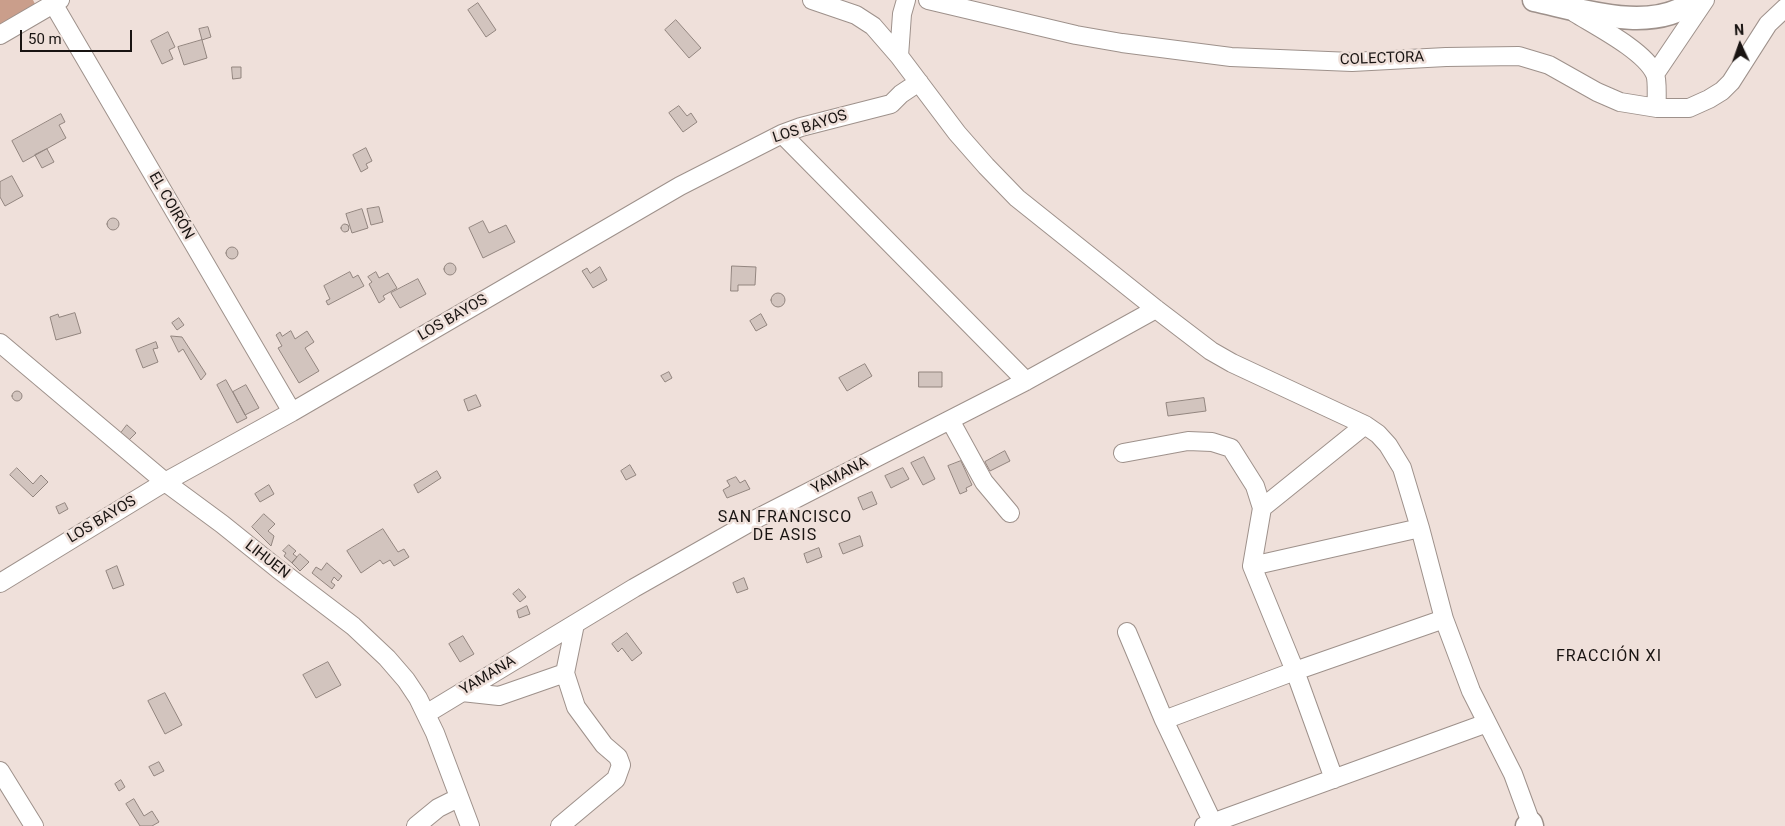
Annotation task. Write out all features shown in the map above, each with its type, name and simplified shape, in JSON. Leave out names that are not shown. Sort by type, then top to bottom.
[{"type":"street","points":[[812,0],[856,15],[874,26],[957,133],[1017,198],[1156,309],[1211,351],[1232,363],[1365,425],[1378,434],[1388,445],[1402,468],[1444,619],[1471,691],[1513,774],[1530,825]]},
{"type":"street","points":[[899,56],[902,14],[906,0]]},
{"type":"street","name":"COLECTORA","points":[[928,0],[1076,35],[1231,57],[1352,62],[1446,57],[1519,56],[1549,65],[1597,92],[1620,102],[1657,108],[1689,108],[1709,100],[1722,91],[1731,82],[1768,24],[1785,8]]},
{"type":"street","points":[[1534,0],[1562,3],[1628,18],[1650,18],[1686,7],[1695,0]]},
{"type":"street","points":[[1655,74],[1705,0]]},
{"type":"street","points":[[0,35],[55,1]]},
{"type":"street","name":"EL COIRÓN","points":[[55,1],[292,412]]},
{"type":"street","points":[[1562,3],[1631,48],[1645,60],[1655,74],[1657,108]]},
{"type":"street","name":"LOS BAYOS","points":[[0,583],[165,482],[292,412],[680,186],[782,134],[800,127],[892,104],[919,82]]},
{"type":"street","points":[[782,134],[1026,381]]},
{"type":"street","name":"YAMANA","points":[[426,714],[575,624],[754,520],[1026,381],[1156,309]]},
{"type":"street","name":"LIHUEN","points":[[0,342],[165,482],[353,626],[387,658],[406,680],[418,698],[435,732],[470,826]]},
{"type":"street","points":[[950,420],[984,482],[1010,513]]},
{"type":"street","points":[[1262,508],[1365,425]]},
{"type":"street","points":[[1123,453],[1188,441],[1212,442],[1230,448],[1255,486],[1262,508],[1252,566],[1295,671],[1334,779]]},
{"type":"street","points":[[1252,566],[1420,528]]},
{"type":"street","points":[[1164,720],[1295,671],[1444,619]]},
{"type":"street","points":[[560,826],[616,779],[621,765],[618,757],[604,745],[576,707],[565,673],[575,624]]},
{"type":"street","points":[[1127,632],[1208,824],[1487,723]]},
{"type":"street","points":[[462,692],[499,696],[565,673]]},
{"type":"street","points":[[0,771],[34,826]]},
{"type":"street","points":[[416,826],[438,808],[458,798]]},
{"type":"shaded area","points":[[0,0],[33,0],[36,6],[0,26]]},
{"type":"building","points":[[478,3],[496,30],[486,37],[468,10]]},
{"type":"building","points":[[676,20],[701,48],[689,58],[665,30]]},
{"type":"building","points":[[208,27],[211,37],[202,40],[199,29]]},
{"type":"building","points":[[168,32],[175,47],[169,50],[173,59],[162,64],[151,41]]},
{"type":"building","points":[[202,40],[207,58],[184,65],[178,47]]},
{"type":"building","points":[[232,67],[241,67],[241,78],[233,79]]},
{"type":"building","points":[[679,106],[687,116],[691,113],[697,122],[683,132],[669,113]]},
{"type":"building","points":[[61,114],[65,122],[59,125],[66,138],[23,162],[12,141]]},
{"type":"building","points":[[366,148],[372,161],[366,164],[368,168],[361,172],[353,155]]},
{"type":"building","points":[[47,149],[54,162],[42,168],[35,155]]},
{"type":"building","points":[[12,176],[23,196],[5,206],[0,197],[0,182]]},
{"type":"building","points":[[379,207],[383,222],[371,225],[367,209]]},
{"type":"building","points":[[362,209],[368,228],[352,233],[346,214]]},
{"type":"building","points":[[113,218],[119,224],[113,230],[107,224]]},
{"type":"building","points":[[483,221],[489,233],[506,225],[515,242],[483,258],[469,228]]},
{"type":"building","points":[[345,224],[349,228],[345,232],[341,228]]},
{"type":"building","points":[[232,247],[238,253],[232,259],[226,253]]},
{"type":"building","points":[[450,263],[456,269],[450,275],[444,269]]},
{"type":"building","points":[[732,266],[756,267],[755,285],[738,285],[738,291],[731,291]]},
{"type":"building","points":[[600,267],[607,280],[593,288],[582,271],[587,268],[590,273]]},
{"type":"building","points":[[350,272],[353,278],[358,275],[364,286],[328,305],[326,301],[330,299],[324,286]]},
{"type":"building","points":[[376,272],[379,278],[388,273],[397,288],[383,296],[385,299],[379,303],[369,284],[372,282],[368,277]]},
{"type":"building","points":[[418,279],[426,294],[400,308],[391,293]]},
{"type":"building","points":[[778,293],[783,295],[785,300],[783,305],[778,307],[773,305],[771,300],[773,295]]},
{"type":"building","points":[[75,313],[81,333],[56,340],[50,317],[58,314],[59,317]]},
{"type":"building","points":[[761,314],[767,325],[756,331],[750,321]]},
{"type":"building","points":[[179,318],[184,325],[177,330],[172,323]]},
{"type":"building","points":[[291,331],[295,339],[307,331],[314,342],[305,348],[319,371],[299,383],[278,348],[282,346],[276,335],[280,332],[282,336]]},
{"type":"building","points":[[171,336],[182,337],[206,374],[201,380],[183,349],[179,352]]},
{"type":"building","points":[[156,342],[158,348],[153,349],[158,362],[143,368],[136,350]]},
{"type":"building","points":[[865,364],[872,376],[847,391],[839,378]]},
{"type":"building","points":[[669,372],[672,378],[665,382],[661,376]]},
{"type":"building","points":[[919,372],[942,372],[942,387],[919,387]]},
{"type":"building","points":[[226,380],[247,418],[237,423],[217,385]]},
{"type":"building","points":[[246,385],[259,408],[245,415],[233,392]]},
{"type":"building","points":[[15,391],[19,391],[22,396],[21,400],[15,401],[12,398],[12,394]]},
{"type":"building","points":[[476,395],[481,406],[468,411],[464,400]]},
{"type":"building","points":[[1204,398],[1206,411],[1168,416],[1166,403]]},
{"type":"building","points":[[127,425],[136,433],[129,440],[121,433]]},
{"type":"building","points":[[1005,451],[1010,461],[990,471],[985,462]]},
{"type":"building","points":[[924,457],[935,479],[923,485],[911,463]]},
{"type":"building","points":[[961,461],[972,485],[966,488],[967,491],[960,494],[948,466]]},
{"type":"building","points":[[630,465],[636,475],[626,480],[621,471]]},
{"type":"building","points":[[17,468],[33,484],[41,475],[48,482],[33,497],[10,475]]},
{"type":"building","points":[[903,468],[909,479],[891,488],[885,476]]},
{"type":"building","points":[[437,471],[441,478],[418,493],[414,485]]},
{"type":"building","points":[[736,477],[740,483],[745,480],[750,489],[727,498],[723,490],[730,486],[727,481]]},
{"type":"building","points":[[269,485],[274,494],[260,502],[255,494]]},
{"type":"building","points":[[872,492],[877,504],[863,510],[858,498]]},
{"type":"building","points":[[65,503],[68,509],[59,514],[56,507]]},
{"type":"building","points":[[264,514],[275,524],[268,531],[274,536],[271,546],[252,527]]},
{"type":"building","points":[[383,529],[398,552],[404,549],[409,557],[394,566],[390,560],[383,564],[380,560],[361,573],[347,551]]},
{"type":"building","points":[[860,536],[863,546],[843,554],[839,544]]},
{"type":"building","points":[[289,545],[296,551],[293,554],[297,557],[292,563],[284,556],[286,553],[283,551]]},
{"type":"building","points":[[819,548],[822,557],[807,563],[804,554]]},
{"type":"building","points":[[300,554],[309,562],[300,571],[292,563]]},
{"type":"building","points":[[327,563],[342,576],[338,581],[334,577],[331,582],[335,585],[332,589],[312,573],[316,567],[321,570]]},
{"type":"building","points":[[117,566],[124,585],[113,589],[106,571]]},
{"type":"building","points":[[744,578],[748,589],[737,593],[733,583]]},
{"type":"building","points":[[519,589],[526,597],[520,602],[513,594]]},
{"type":"building","points":[[527,606],[530,614],[519,618],[517,611]]},
{"type":"building","points":[[627,633],[642,653],[632,661],[622,648],[618,652],[612,644]]},
{"type":"building","points":[[463,636],[474,654],[460,662],[449,644]]},
{"type":"building","points":[[328,662],[341,685],[316,698],[303,675]]},
{"type":"building","points":[[165,693],[182,725],[165,734],[148,701]]},
{"type":"building","points":[[159,762],[164,771],[154,776],[149,767]]},
{"type":"building","points":[[121,780],[125,787],[119,791],[115,784]]},
{"type":"building","points":[[134,799],[144,816],[152,811],[159,822],[152,826],[140,826],[126,804]]},
{"type":"district","name":"SAN FRANCISCO DE ASIS","points":[[785,527]]},
{"type":"district","name":"FRACCIÓN XI","points":[[1609,657]]}]
